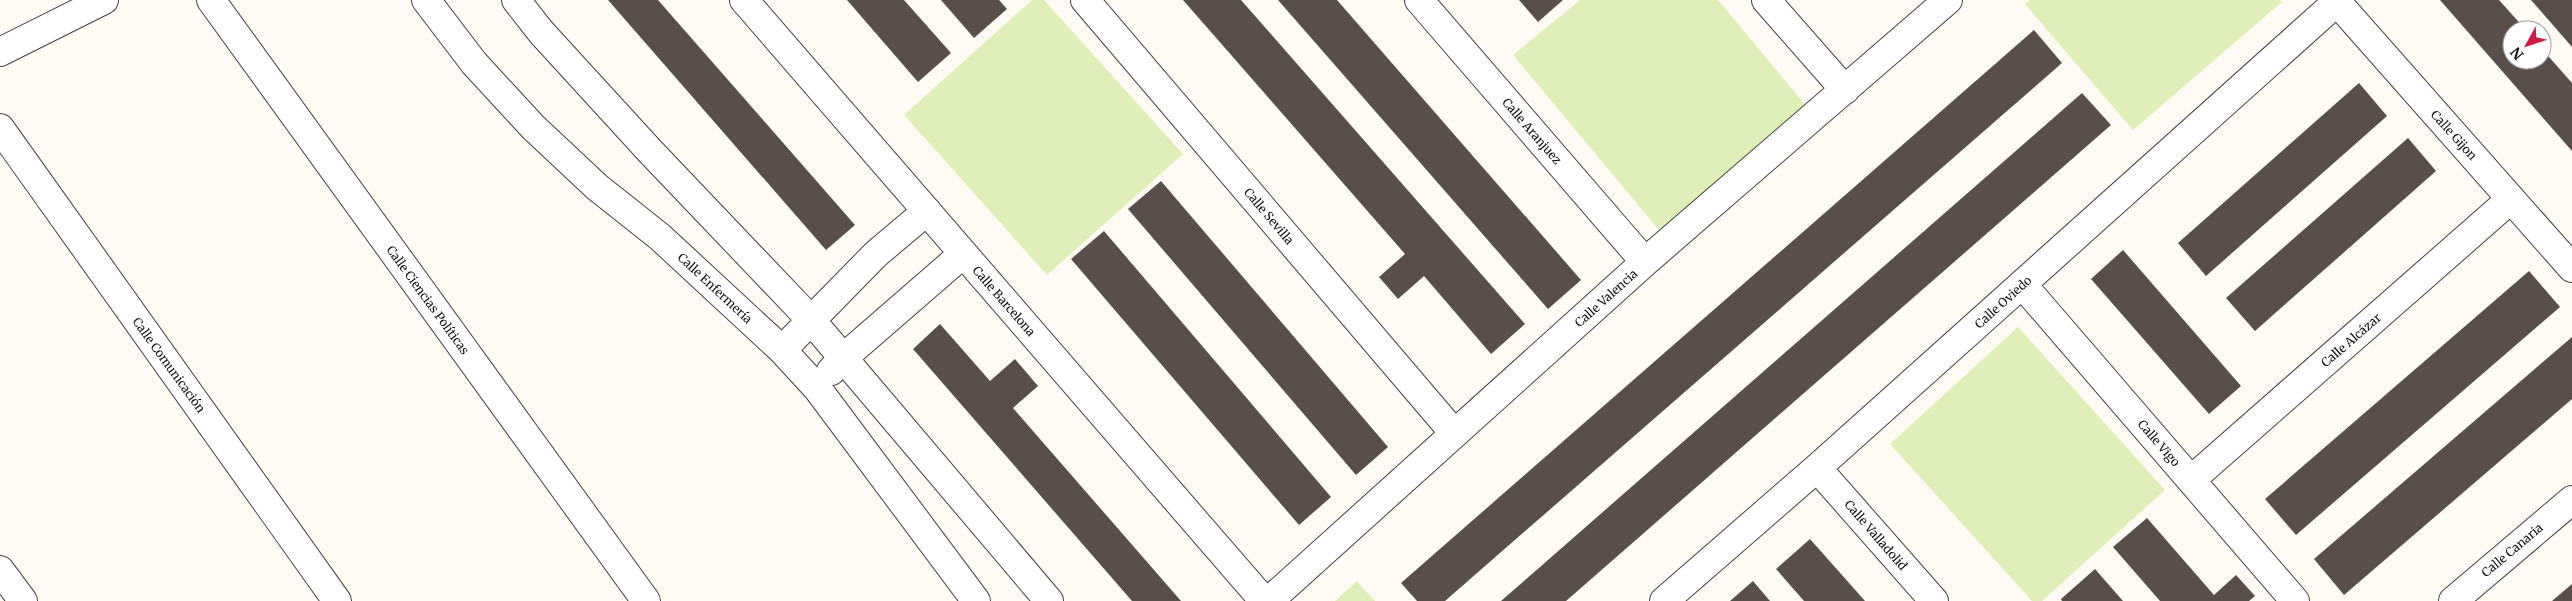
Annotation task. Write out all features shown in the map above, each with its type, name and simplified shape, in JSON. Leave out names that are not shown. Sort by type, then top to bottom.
[{"type":"street","points":[[0,52],[104,0]]},
{"type":"street","name":"Calle Ciencias Políticas","points":[[211,0],[646,601]]},
{"type":"street","name":"Calle Enfermería","points":[[426,0],[474,64],[533,127],[597,186],[660,237],[782,350],[817,388],[976,601]]},
{"type":"street","points":[[516,0],[541,32],[648,150],[811,320],[1049,601]]},
{"type":"street","name":"Calle Barcelona","points":[[744,0],[1264,601]]},
{"type":"street","name":"Calle Sevilla","points":[[1085,0],[1454,432]]},
{"type":"street","name":"Calle Aranjuez","points":[[1419,0],[1646,262]]},
{"type":"street","points":[[1766,0],[1845,90]]},
{"type":"street","name":"Calle Valencia","points":[[1269,601],[1454,432],[1646,262],[1948,0]]},
{"type":"street","name":"Calle Gijon","points":[[2338,1],[2572,268]]},
{"type":"street","name":"Calle Oviedo","points":[[1664,601],[1817,468],[2338,1]]},
{"type":"street","name":"Calle Comunicación","points":[[0,128],[337,601]]},
{"type":"street","name":"Calle Alcázar","points":[[2191,480],[2511,199]]},
{"type":"street","points":[[782,350],[876,254],[927,211]]},
{"type":"street","points":[[817,388],[842,358],[964,254]]},
{"type":"street","name":"Calle Vigo","points":[[2022,284],[2295,601]]},
{"type":"street","name":"Calle Valladolid","points":[[1817,468],[1934,601]]},
{"type":"street","name":"Calle Canaria","points":[[2453,601],[2572,500]]},
{"type":"street","points":[[0,570],[22,601]]},
{"type":"green space","points":[[1032,0],[1044,0],[1183,154],[1047,275],[904,115]]},
{"type":"green space","points":[[1580,0],[1718,0],[1807,107],[1659,230],[1513,55]]},
{"type":"green space","points":[[2030,0],[2280,0],[2282,2],[2133,130],[2025,4]]},
{"type":"green space","points":[[2018,327],[2165,490],[2042,601],[2032,601],[1890,444]]},
{"type":"green space","points":[[1357,581],[1375,601],[1335,601]]},
{"type":"building","points":[[608,0],[658,0],[855,225],[826,250]]},
{"type":"building","points":[[847,0],[904,0],[951,53],[918,82]]},
{"type":"building","points":[[941,0],[999,0],[1007,9],[974,38]]},
{"type":"building","points":[[1183,0],[1241,0],[1525,324],[1491,354],[1424,276],[1398,299],[1379,277],[1405,254]]},
{"type":"building","points":[[1278,0],[1337,0],[1581,280],[1548,309]]},
{"type":"building","points":[[1519,0],[1563,0],[1538,22]]},
{"type":"building","points":[[2440,0],[2499,0],[2517,20],[2502,20],[2502,70],[2552,70],[2552,60],[2572,83],[2572,151]]},
{"type":"building","points":[[2531,0],[2572,0],[2572,47],[2552,24],[2552,20],[2548,20]]},
{"type":"building","points":[[2034,30],[2062,63],[1445,601],[1417,601],[1401,583]]},
{"type":"building","points":[[2359,83],[2387,116],[2206,276],[2178,243]]},
{"type":"building","points":[[2082,93],[2111,125],[1566,601],[1501,601]]},
{"type":"building","points":[[2408,138],[2436,171],[2255,331],[2226,298]]},
{"type":"building","points":[[1161,181],[1388,447],[1356,475],[1128,209]]},
{"type":"building","points":[[1104,231],[1331,497],[1299,525],[1071,259]]},
{"type":"building","points":[[2123,250],[2241,386],[2209,414],[2091,279]]},
{"type":"building","points":[[2529,271],[2560,307],[2296,535],[2265,499]]},
{"type":"building","points":[[940,324],[990,381],[1015,359],[1038,386],[1013,408],[1181,601],[1132,601],[913,349]]},
{"type":"building","points":[[2572,337],[2572,399],[2344,595],[2314,559]]},
{"type":"building","points":[[2147,518],[2214,595],[2236,575],[2255,596],[2249,601],[2160,601],[2113,547]]},
{"type":"building","points":[[1810,539],[1865,601],[1804,601],[1776,569]]},
{"type":"building","points":[[2095,569],[2123,601],[2062,601],[2061,599]]},
{"type":"building","points":[[1753,581],[1770,601],[1730,601]]},
{"type":"building","points":[[2572,584],[2572,601],[2552,601]]}]
